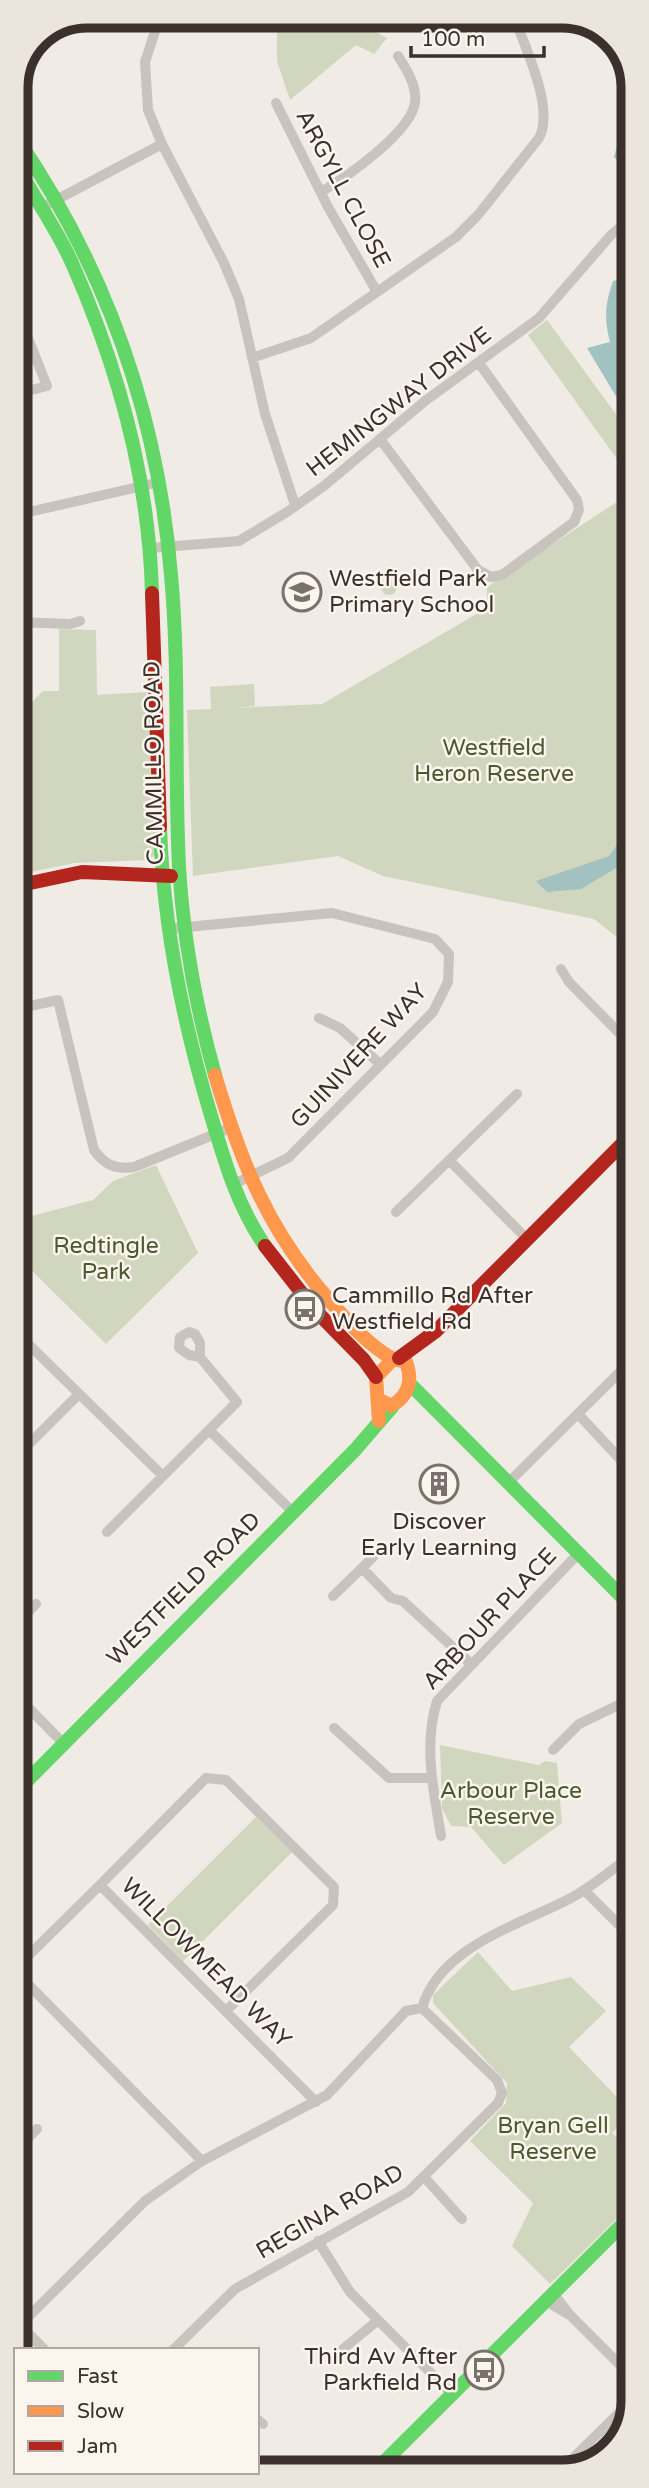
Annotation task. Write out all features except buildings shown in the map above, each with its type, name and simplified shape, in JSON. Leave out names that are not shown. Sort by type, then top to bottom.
[{"type":"main road","name":"CAMMILLO ROAD","points":[[28,155],[57,200],[97,275],[118,323],[143,401],[160,482],[169,546],[180,871],[185,927],[196,1002],[230,1128],[248,1178],[269,1221],[313,1282],[374,1348],[401,1362]]},
{"type":"main road","name":"CAMMILLO ROAD","points":[[28,186],[71,261],[103,343],[121,394],[143,485],[151,548],[162,871],[167,929],[189,1044],[232,1185],[270,1256],[315,1310],[364,1360],[376,1377]]},
{"type":"main road","points":[[28,883],[82,872],[180,871]]},
{"type":"main road","points":[[379,1421],[376,1377],[401,1362],[436,1331],[621,1145]]},
{"type":"main road","points":[[401,1362],[410,1384],[423,1394],[433,1409],[621,1596]]},
{"type":"main road","name":"WESTFIELD ROAD","points":[[28,1779],[355,1450],[398,1402],[410,1384]]},
{"type":"main road","points":[[378,1399],[385,1405],[398,1402],[433,1409]]},
{"type":"main road","points":[[386,2460],[519,2328],[573,2281],[577,2270],[621,2226]]},
{"type":"street","points":[[155,28],[147,49],[144,77],[148,110],[162,144],[224,263],[239,299],[265,414],[295,505]]},
{"type":"street","points":[[252,358],[303,342],[467,227],[543,130],[544,105],[518,28]]},
{"type":"street","points":[[321,192],[365,165],[413,111],[414,92],[409,74],[398,57]]},
{"type":"street","name":"ARGYLL CLOSE","points":[[276,103],[321,192],[377,292]]},
{"type":"street","points":[[41,208],[162,144]]},
{"type":"street","name":"HEMINGWAY DRIVE","points":[[151,548],[239,541],[324,486],[380,439],[539,318],[621,226]]},
{"type":"street","points":[[28,338],[47,386],[28,391]]},
{"type":"street","points":[[380,439],[478,570],[486,576],[502,575],[574,522],[579,510],[577,500],[479,363]]},
{"type":"street","points":[[28,512],[160,482]]},
{"type":"street","points":[[28,622],[70,624],[80,621]]},
{"type":"street","name":"GUINIVERE WAY","points":[[167,929],[332,913],[441,943],[449,954],[451,965],[442,999],[433,1012],[288,1158],[232,1185]]},
{"type":"street","points":[[561,969],[569,982],[621,1035]]},
{"type":"street","points":[[28,1006],[58,1000],[94,1150],[102,1162],[118,1168],[134,1167],[230,1128]]},
{"type":"street","points":[[319,1018],[340,1028],[380,1064]]},
{"type":"street","points":[[396,1212],[517,1094]]},
{"type":"street","points":[[450,1161],[527,1239]]},
{"type":"street","points":[[28,1345],[163,1476]]},
{"type":"street","points":[[107,1532],[237,1402],[200,1357]]},
{"type":"street","points":[[508,1483],[621,1371]]},
{"type":"street","points":[[28,1445],[79,1394]]},
{"type":"street","points":[[578,1414],[621,1460]]},
{"type":"street","points":[[209,1430],[293,1512]]},
{"type":"street","name":"ARBOUR PLACE","points":[[441,1836],[431,1778],[430,1724],[436,1702],[578,1554]]},
{"type":"street","points":[[333,1597],[373,1557]]},
{"type":"street","points":[[362,1568],[391,1598],[403,1601],[471,1664]]},
{"type":"street","points":[[28,1612],[36,1604]]},
{"type":"street","points":[[553,1750],[579,1724],[621,1704]]},
{"type":"street","points":[[28,1707],[63,1743]]},
{"type":"street","points":[[334,1728],[389,1778],[431,1778]]},
{"type":"street","points":[[100,1885],[206,1778],[226,1780],[278,1830],[334,1887],[333,1905],[226,2011]]},
{"type":"street","points":[[28,2314],[145,2201],[202,2161],[316,2102],[345,2078],[406,2011],[422,2007],[431,1986],[467,1951],[584,1890],[621,1863]]},
{"type":"street","name":"WILLOWMEAD WAY","points":[[28,1956],[100,1885],[316,2102]]},
{"type":"street","points":[[584,1890],[621,1927]]},
{"type":"street","name":"WILLOWMEAD WAY","points":[[28,1984],[202,2161]]},
{"type":"street","name":"REGINA ROAD","points":[[179,2348],[234,2289],[408,2192],[498,2103],[502,2093],[497,2080],[422,2007]]},
{"type":"street","points":[[28,2138],[37,2129]]},
{"type":"street","points":[[425,2178],[462,2218]]},
{"type":"street","points":[[318,2241],[350,2292],[377,2322],[452,2394]]},
{"type":"street","points":[[551,2298],[621,2366]]},
{"type":"street","points":[[343,2349],[377,2322]]},
{"type":"street","points":[[28,2333],[44,2348]]},
{"type":"street","points":[[572,2459],[620,2412]]},
{"type":"green space","points":[[277,28],[369,28],[387,38],[374,54],[356,45],[290,100],[277,61]]},
{"type":"green space","points":[[547,320],[621,421],[621,465],[528,335]]},
{"type":"green space","name":"Westfield Heron Reserve","points":[[621,499],[621,940],[594,919],[383,876],[338,856],[193,876],[187,710],[211,709],[210,687],[254,684],[255,706],[234,708],[322,704],[487,608],[487,587]]},
{"type":"green space","points":[[386,579],[392,579],[397,587],[395,593],[386,595],[381,590],[381,584]]},
{"type":"green space","points":[[59,629],[96,630],[97,695],[146,692],[154,746],[155,855],[149,860],[75,863],[28,873],[28,706],[43,691],[59,691]]},
{"type":"green space","name":"Redtingle Park","points":[[156,1165],[198,1253],[106,1344],[28,1267],[28,1217],[93,1200],[113,1181]]},
{"type":"green space","name":"Arbour Place Reserve","points":[[440,1745],[539,1765],[545,1761],[557,1763],[562,1823],[504,1865],[471,1827],[451,1826],[442,1808]]},
{"type":"green space","points":[[256,1817],[292,1852],[183,1961],[148,1925]]},
{"type":"green space","name":"Bryan Gell Reserve","points":[[478,1952],[512,1991],[571,1977],[606,2011],[569,2047],[621,2101],[621,2124],[612,2133],[621,2142],[621,2215],[550,2284],[512,2246],[533,2203],[470,2141],[506,2103],[507,2083],[433,2003],[433,1995]]},
{"type":"water","points":[[621,143],[621,164],[614,157]]},
{"type":"water","points":[[621,279],[621,405],[587,348],[610,342],[606,312],[613,281]]},
{"type":"water","points":[[621,839],[621,869],[616,868],[581,889],[547,892],[536,881],[609,856]]},
{"type":"traffic: fast","points":[[28,156],[77,239],[102,292],[123,346],[154,458],[164,516],[174,611],[181,893],[191,972],[215,1075]]},
{"type":"traffic: fast","points":[[28,185],[72,263],[89,302],[117,383],[145,508],[152,593]]},
{"type":"traffic: fast","points":[[160,827],[170,938],[192,1047],[233,1184],[247,1216],[265,1246]]},
{"type":"traffic: fast","points":[[410,1384],[621,1596]]},
{"type":"traffic: fast","points":[[28,1780],[355,1450],[393,1406]]},
{"type":"traffic: fast","points":[[386,2460],[621,2226]]},
{"type":"traffic: slow","points":[[215,1075],[235,1138],[259,1195],[290,1249],[351,1325],[393,1359]]},
{"type":"traffic: slow","points":[[378,1399],[391,1406],[406,1392],[409,1381],[406,1362],[393,1359],[376,1377],[379,1421]]},
{"type":"traffic: jam","points":[[152,593],[160,827]]},
{"type":"traffic: jam","points":[[28,883],[82,872],[171,876]]},
{"type":"traffic: jam","points":[[399,1358],[436,1331],[621,1145]]},
{"type":"traffic: jam","points":[[265,1246],[315,1310],[364,1360],[376,1377]]},
{"type":"place","name":"Westfield Park Primary School","points":[[302,592]]},
{"type":"place","name":"Cammillo Rd After Westfield Rd","points":[[305,1309]]},
{"type":"place","name":"Discover Early Learning","points":[[439,1484]]},
{"type":"place","name":"Third Av After Parkfield Rd","points":[[484,2370]]}]
